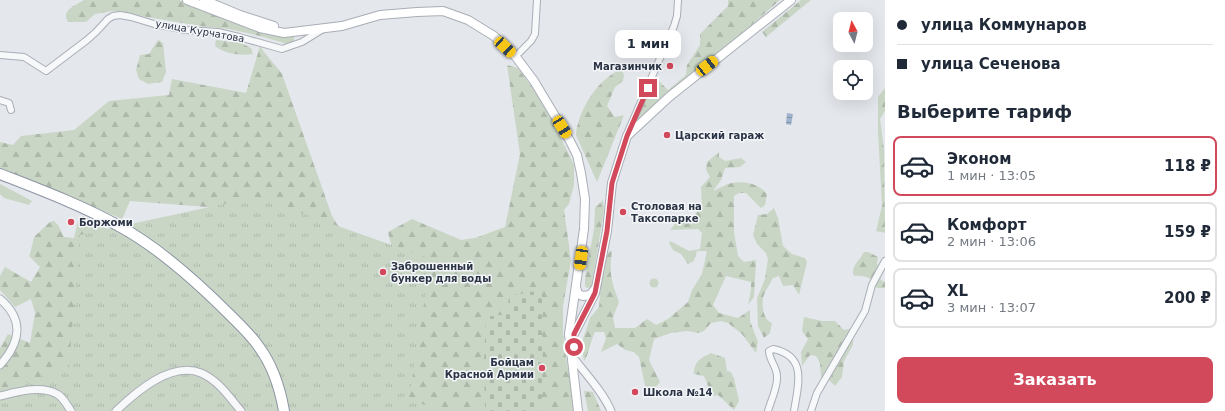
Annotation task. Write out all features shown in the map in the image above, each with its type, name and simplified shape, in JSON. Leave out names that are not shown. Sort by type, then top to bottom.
[{"type":"highway","points":[[0,174],[121,227],[143,241],[194,282],[215,300],[259,347],[268,362],[280,390],[284,411]]},
{"type":"highway","points":[[0,179],[81,209],[140,246],[198,292],[241,332],[260,358],[269,374],[275,393],[277,411]]},
{"type":"main road","points":[[187,0],[238,21],[284,33],[324,27],[381,11],[418,7],[445,8],[470,17],[494,32],[518,55],[552,102],[580,154],[587,190],[587,231],[577,289],[570,351],[578,411]]},
{"type":"main road","points":[[204,0],[272,26],[283,28],[313,25],[324,27]]},
{"type":"main road","points":[[583,411],[573,332],[596,289],[607,231],[612,183],[627,136],[669,97],[790,0]]},
{"type":"main road","points":[[577,289],[584,293],[589,293],[596,289]]},
{"type":"main road","points":[[570,351],[576,361]]},
{"type":"street","points":[[518,55],[531,41],[535,34],[537,0]]},
{"type":"street","points":[[627,136],[674,26],[677,16],[678,0]]},
{"type":"street","name":"улица Курчатова","points":[[0,55],[24,57],[46,71],[87,40],[108,19],[120,15],[186,30],[218,32],[282,49],[302,42],[324,27]]},
{"type":"street","points":[[0,100],[9,103],[11,110]]},
{"type":"street","points":[[811,411],[817,393],[865,312],[872,285],[885,261]]},
{"type":"street","points":[[0,299],[13,313],[17,323],[17,332],[16,342],[12,351],[0,365]]},
{"type":"street","points":[[768,411],[776,387],[777,375],[769,356],[769,351],[773,349],[778,350],[794,359],[798,367],[799,375],[794,411]]},
{"type":"street","points":[[576,361],[600,390],[611,411]]},
{"type":"street","points":[[116,411],[134,394],[162,376],[178,372],[191,371],[202,373],[212,380],[224,390],[241,411]]},
{"type":"street","points":[[0,396],[40,390],[48,391],[58,394],[65,401],[71,411]]},
{"type":"green space","points":[[84,0],[179,0],[212,13],[294,36],[294,41],[287,44],[229,29],[200,26],[112,11],[95,14],[86,22],[68,22],[66,14],[70,8]]},
{"type":"green space","points":[[728,0],[780,0],[669,97],[627,136],[654,76],[668,90],[686,75],[687,65],[700,45],[700,34],[728,6]]},
{"type":"green space","points":[[801,0],[811,0],[766,37],[762,32]]},
{"type":"green space","points":[[158,40],[163,43],[166,72],[162,82],[148,84],[139,79],[136,70],[140,55],[149,54]]},
{"type":"green space","points":[[216,40],[241,43],[251,48],[253,54],[243,55],[228,53],[215,46]]},
{"type":"green space","points":[[260,46],[282,74],[332,216],[366,269],[400,282],[388,232],[412,219],[461,240],[475,238],[505,227],[520,154],[507,65],[518,68],[544,104],[574,165],[574,185],[569,204],[564,210],[571,260],[563,306],[563,334],[567,364],[575,401],[574,411],[286,411],[246,210],[130,201],[122,219],[0,171],[0,142],[13,145],[21,136],[74,130],[109,101],[169,95],[172,79],[246,93]]},
{"type":"green space","points":[[621,69],[624,75],[623,81],[615,87],[607,106],[615,117],[624,115],[597,182],[576,135],[577,128],[583,109],[591,95],[601,83]]},
{"type":"green space","points":[[885,88],[885,111],[880,119],[884,150],[885,233],[876,231],[882,206],[878,131],[878,97]]},
{"type":"green space","points":[[719,152],[719,157],[725,161],[741,158],[746,162],[740,167],[725,168],[721,180],[713,191],[728,184],[739,182],[749,183],[759,187],[767,194],[765,205],[761,208],[746,193],[739,193],[734,196],[734,232],[738,256],[744,262],[756,260],[754,297],[748,305],[751,282],[726,276],[713,305],[719,313],[738,318],[750,310],[750,321],[758,342],[756,353],[742,334],[728,323],[721,321],[711,323],[704,331],[698,333],[688,331],[671,333],[654,339],[649,360],[660,382],[655,388],[647,388],[645,385],[639,357],[634,352],[625,350],[617,344],[601,352],[606,338],[604,332],[595,332],[584,361],[581,345],[590,318],[599,307],[602,269],[606,256],[610,251],[612,251],[611,277],[619,302],[613,317],[615,328],[635,328],[647,319],[656,325],[668,319],[688,302],[692,290],[702,274],[707,251],[697,251],[694,261],[688,264],[681,254],[673,250],[669,243],[670,241],[689,251],[700,249],[702,233],[698,229],[670,230],[679,219],[691,219],[702,206],[701,187],[710,177],[706,170],[707,162]]},
{"type":"green space","points":[[0,184],[32,201],[29,205],[4,198],[0,194]]},
{"type":"green space","points":[[256,197],[431,259],[409,398],[438,411],[0,411],[0,392],[69,367],[80,235]]},
{"type":"green space","points":[[603,200],[603,217],[592,283],[591,287],[587,288],[585,286],[585,279],[594,229],[595,208]]},
{"type":"green space","points":[[774,208],[778,218],[783,246],[792,254],[805,258],[807,262],[799,295],[793,285],[783,286],[779,276],[773,278],[767,288],[763,298],[763,309],[765,316],[772,323],[770,333],[764,338],[758,326],[757,298],[765,279],[768,259],[766,253],[757,244],[753,235],[758,215],[767,214]]},
{"type":"green space","points":[[83,216],[117,234],[196,294],[0,411],[0,348],[8,334],[30,343],[35,313],[31,299],[15,307],[0,290],[0,276],[5,267],[31,282],[40,267],[29,256],[34,237],[50,222],[54,221],[58,225],[64,237],[74,238],[78,221]]},
{"type":"green space","points":[[864,252],[868,252],[878,257],[877,263],[880,277],[881,280],[885,282],[885,288],[877,288],[868,278],[863,276],[855,276],[853,273],[855,265]]},
{"type":"green space","points":[[652,279],[656,279],[658,283],[656,287],[652,287],[650,285],[650,281]]},
{"type":"green space","points":[[536,291],[542,296],[544,307],[541,325],[543,343],[542,396],[539,411],[485,411],[484,360],[486,317],[507,314],[509,296]]},
{"type":"green space","points":[[804,317],[822,321],[835,321],[844,330],[853,328],[853,345],[844,361],[842,377],[835,386],[827,378],[821,377],[820,363],[816,356],[810,355],[802,366],[801,352],[808,339],[802,331]]},
{"type":"green space","points":[[711,353],[725,358],[727,371],[731,372],[734,378],[739,401],[734,410],[718,395],[712,396],[704,376],[694,374],[695,366],[701,358]]},
{"type":"green space","points":[[584,391],[593,392],[601,411],[588,411]]},
{"type":"water","points":[[787,113],[793,114],[791,125],[786,124]]},
{"type":"place","name":"Магазинчик","points":[[670,66]]},
{"type":"place","name":"Царский гараж","points":[[667,135]]},
{"type":"place","name":"Столовая на Таксопарке","points":[[623,212]]},
{"type":"place","name":"Боржоми","points":[[71,222]]},
{"type":"place","name":"Заброшенный бункер для воды","points":[[383,272]]},
{"type":"place","name":"Бойцам Красной Армии","points":[[542,368]]},
{"type":"place","name":"Школа №14","points":[[635,392]]},
{"type":"route","points":[[574,347],[574,334],[595,293],[607,231],[612,183],[627,136],[648,88]]}]
